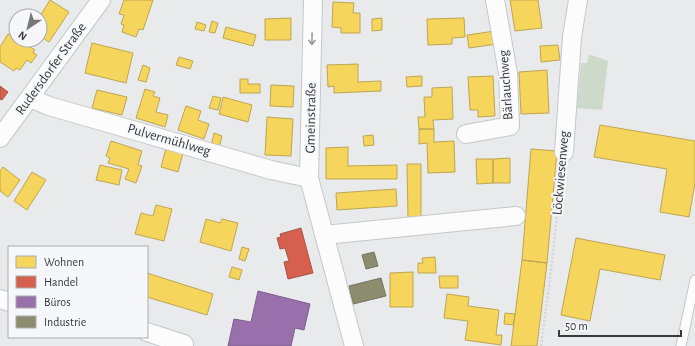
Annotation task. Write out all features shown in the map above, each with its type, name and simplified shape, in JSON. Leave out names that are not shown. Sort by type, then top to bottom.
[{"type":"street","name":"Rudersdorfer Straße","points":[[0,138],[101,0]]},
{"type":"street","name":"Gmeinstraße","points":[[313,0],[309,178],[354,346]]},
{"type":"street","name":"Bärlauchweg","points":[[466,134],[510,126],[508,72],[496,0]]},
{"type":"street","name":"Löckwiesenweg","points":[[564,152],[572,36],[578,0]]},
{"type":"street","name":"Pulvermühlweg","points":[[30,98],[49,106],[271,170],[309,178]]},
{"type":"street","points":[[324,235],[516,216]]},
{"type":"street","points":[[148,332],[184,344]]},
{"type":"lane","points":[[681,346],[695,280]]},
{"type":"path","name":"Löckwiesenweg","points":[[541,346],[564,152]]},
{"type":"green space","points":[[589,54],[608,61],[602,110],[577,108],[581,63],[587,63]]},
{"type":"building: Wohnen","points":[[50,0],[69,12],[49,42],[48,8],[45,8]]},
{"type":"building: Wohnen","points":[[124,0],[153,0],[143,30],[139,29],[136,37],[122,32],[124,25],[121,24],[124,15],[119,14]]},
{"type":"building: Wohnen","points":[[510,0],[538,0],[542,28],[515,31]]},
{"type":"building: Wohnen","points":[[333,2],[354,3],[353,13],[360,13],[360,33],[341,33],[341,28],[332,27]]},
{"type":"building: Wohnen","points":[[291,18],[291,40],[265,40],[265,19]]},
{"type":"building: Wohnen","points":[[382,18],[382,30],[372,31],[372,19]]},
{"type":"building: Wohnen","points":[[464,18],[465,37],[452,38],[452,44],[428,45],[427,19]]},
{"type":"building: Wohnen","points":[[212,21],[218,23],[215,33],[209,32]]},
{"type":"building: Wohnen","points":[[197,22],[206,25],[204,31],[195,29]]},
{"type":"building: Wohnen","points":[[226,27],[256,35],[253,46],[223,38]]},
{"type":"building: Wohnen","points":[[495,31],[497,44],[469,48],[467,35]]},
{"type":"building: Wohnen","points":[[8,34],[8,48],[32,48],[35,50],[33,53],[37,55],[31,63],[27,60],[20,70],[16,68],[14,71],[0,62],[0,47]]},
{"type":"building: Wohnen","points":[[92,43],[133,53],[126,83],[85,73]]},
{"type":"building: Wohnen","points":[[558,45],[560,60],[541,62],[540,46]]},
{"type":"building: Wohnen","points":[[179,57],[193,61],[190,69],[176,65]]},
{"type":"building: Wohnen","points":[[358,64],[358,82],[381,81],[381,91],[334,93],[334,86],[328,87],[327,65]]},
{"type":"building: Wohnen","points":[[143,65],[150,68],[146,82],[138,80]]},
{"type":"building: Wohnen","points":[[547,70],[549,113],[521,114],[519,72]]},
{"type":"building: Wohnen","points":[[422,76],[422,86],[407,87],[406,77]]},
{"type":"building: Wohnen","points":[[493,76],[495,116],[478,117],[478,110],[470,110],[468,77]]},
{"type":"building: Wohnen","points":[[240,79],[248,79],[248,84],[260,84],[260,93],[240,93]]},
{"type":"building: Wohnen","points":[[271,85],[294,86],[293,107],[270,106]]},
{"type":"building: Wohnen","points":[[452,87],[453,119],[433,120],[434,129],[419,129],[418,117],[425,117],[424,97],[432,97],[432,88]]},
{"type":"building: Wohnen","points":[[145,89],[155,92],[153,96],[160,98],[156,112],[168,115],[165,127],[136,118]]},
{"type":"building: Wohnen","points":[[97,90],[127,97],[122,115],[92,108]]},
{"type":"building: Wohnen","points":[[213,96],[221,98],[218,110],[209,108]]},
{"type":"building: Wohnen","points":[[223,97],[252,105],[248,122],[219,114]]},
{"type":"building: Wohnen","points":[[186,106],[201,111],[198,120],[209,124],[204,139],[178,130]]},
{"type":"building: Wohnen","points":[[267,117],[293,119],[291,156],[265,155]]},
{"type":"building: Wohnen","points":[[600,125],[695,141],[695,183],[689,217],[660,212],[667,169],[594,157]]},
{"type":"building: Wohnen","points":[[419,129],[434,129],[434,142],[454,141],[455,172],[428,173],[427,143],[419,144]]},
{"type":"building: Wohnen","points":[[214,133],[222,136],[219,148],[211,146]]},
{"type":"building: Wohnen","points":[[373,135],[374,145],[364,146],[363,136]]},
{"type":"building: Wohnen","points":[[111,141],[142,151],[138,165],[142,166],[136,183],[125,179],[129,169],[108,163],[110,158],[106,156]]},
{"type":"building: Wohnen","points":[[348,147],[348,166],[397,165],[397,179],[326,179],[326,148]]},
{"type":"building: Wohnen","points":[[166,148],[183,153],[178,172],[161,167]]},
{"type":"building: Wohnen","points":[[531,149],[557,151],[547,263],[522,260]]},
{"type":"building: Wohnen","points":[[510,158],[510,183],[493,183],[493,159]]},
{"type":"building: Wohnen","points":[[476,159],[493,159],[493,183],[477,184]]},
{"type":"building: Wohnen","points":[[407,164],[421,164],[421,219],[408,219]]},
{"type":"building: Wohnen","points":[[100,165],[122,170],[119,185],[96,180]]},
{"type":"building: Wohnen","points":[[3,167],[20,180],[8,197],[0,191],[0,171]]},
{"type":"building: Wohnen","points":[[32,172],[46,180],[27,210],[14,201]]},
{"type":"building: Wohnen","points":[[396,189],[397,206],[337,210],[336,193]]},
{"type":"building: Wohnen","points":[[156,205],[172,209],[164,241],[135,234],[141,213],[153,216]]},
{"type":"building: Wohnen","points":[[206,219],[220,223],[222,219],[238,223],[231,251],[200,242]]},
{"type":"building: Wohnen","points":[[576,238],[665,255],[660,280],[600,269],[590,321],[561,315]]},
{"type":"building: Wohnen","points":[[242,247],[249,249],[245,261],[239,259]]},
{"type":"building: Wohnen","points":[[435,257],[436,273],[418,273],[418,263],[423,263],[422,258]]},
{"type":"building: Wohnen","points":[[522,260],[547,263],[537,346],[511,346]]},
{"type":"building: Wohnen","points":[[232,267],[242,270],[239,280],[229,277]]},
{"type":"building: Wohnen","points":[[413,272],[413,307],[390,307],[390,273]]},
{"type":"building: Wohnen","points":[[148,273],[213,294],[207,315],[148,297]]},
{"type":"building: Wohnen","points":[[439,276],[458,276],[458,288],[440,288]]},
{"type":"building: Wohnen","points":[[447,294],[469,297],[468,306],[499,310],[496,335],[502,335],[501,345],[465,340],[468,321],[444,318]]},
{"type":"building: Wohnen","points":[[505,313],[515,314],[513,325],[504,324]]},
{"type":"building: Handel","points":[[0,86],[8,92],[2,100],[0,99]]},
{"type":"building: Handel","points":[[301,228],[313,273],[288,279],[284,262],[289,261],[285,248],[280,249],[277,238],[281,237],[280,234]]},
{"type":"building: Büros","points":[[258,291],[310,304],[304,330],[295,328],[291,346],[228,346],[234,319],[251,322]]},
{"type":"building: Industrie","points":[[374,252],[378,266],[366,269],[362,255]]},
{"type":"building: Industrie","points":[[381,278],[386,296],[353,304],[349,286]]}]
